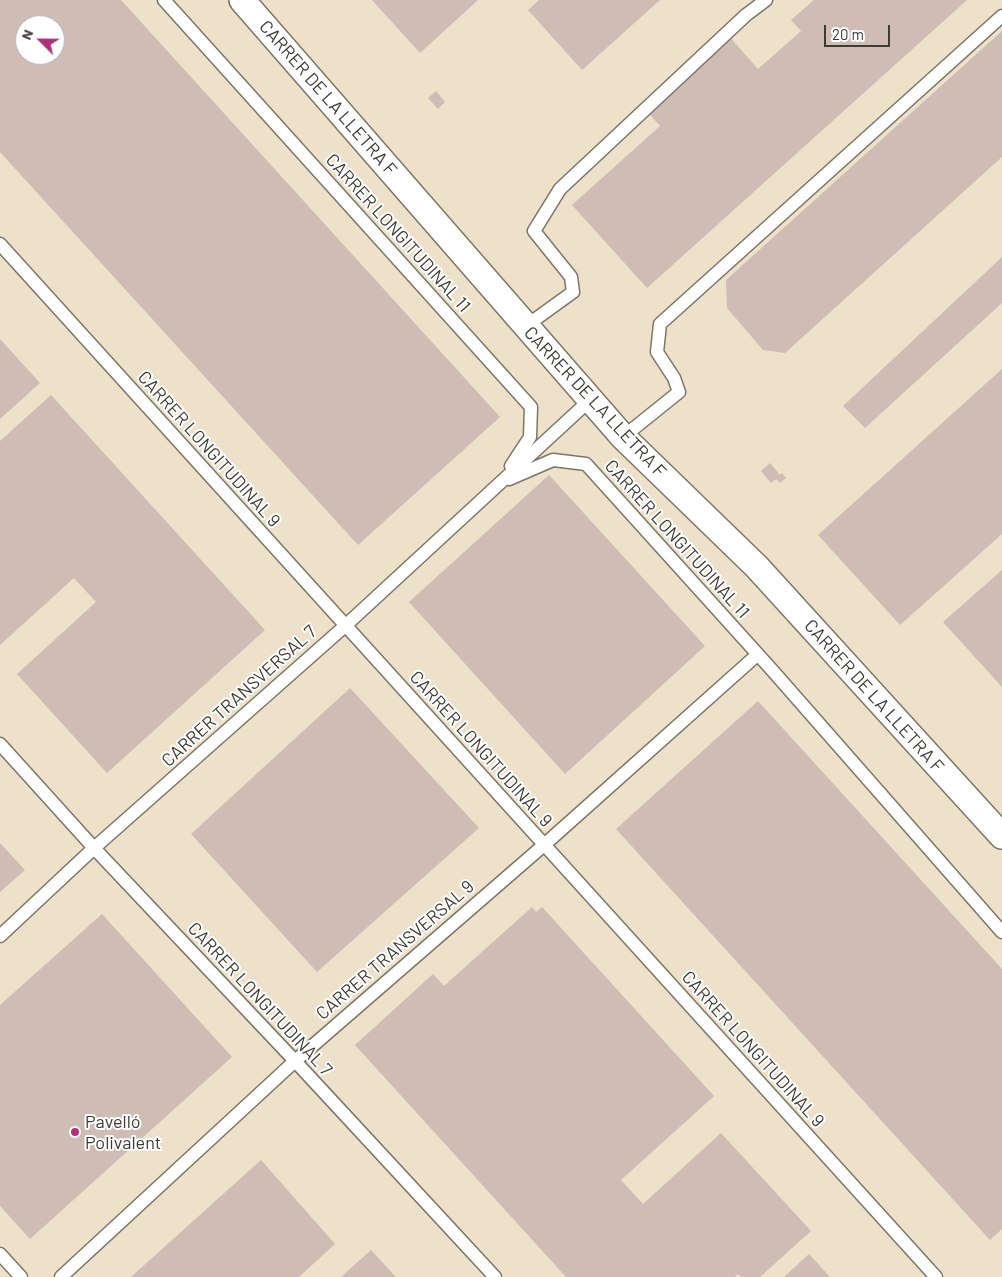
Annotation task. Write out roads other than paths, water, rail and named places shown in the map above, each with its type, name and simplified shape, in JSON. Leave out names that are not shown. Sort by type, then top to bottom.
[{"type":"street","name":"CARRER DE LA LLETRA F","points":[[242,0],[623,438],[757,567],[1002,836]]},
{"type":"lane","name":"CARRER LONGITUDINAL 11","points":[[164,0],[531,407],[530,437],[500,482]]},
{"type":"lane","points":[[526,326],[573,292],[571,277],[534,231],[560,189],[746,15],[766,0]]},
{"type":"lane","points":[[623,438],[679,392],[674,378],[657,352],[660,324],[1002,16]]},
{"type":"lane","name":"CARRER LONGITUDINAL 9","points":[[0,244],[936,1277]]},
{"type":"lane","points":[[500,482],[590,400]]},
{"type":"lane","name":"CARRER LONGITUDINAL 11","points":[[500,482],[553,460],[586,464],[757,654],[1002,932]]},
{"type":"lane","name":"CARRER TRANSVERSAL 7","points":[[0,936],[94,848],[345,626],[500,482]]},
{"type":"lane","name":"CARRER TRANSVERSAL 9","points":[[61,1277],[295,1061],[544,845],[757,654]]},
{"type":"lane","name":"CARRER LONGITUDINAL 7","points":[[0,744],[94,848],[495,1277]]},
{"type":"lane","points":[[0,1254],[21,1277]]},
{"type":"place","name":"Pavelló Polivalent","points":[[75,1132]]}]
